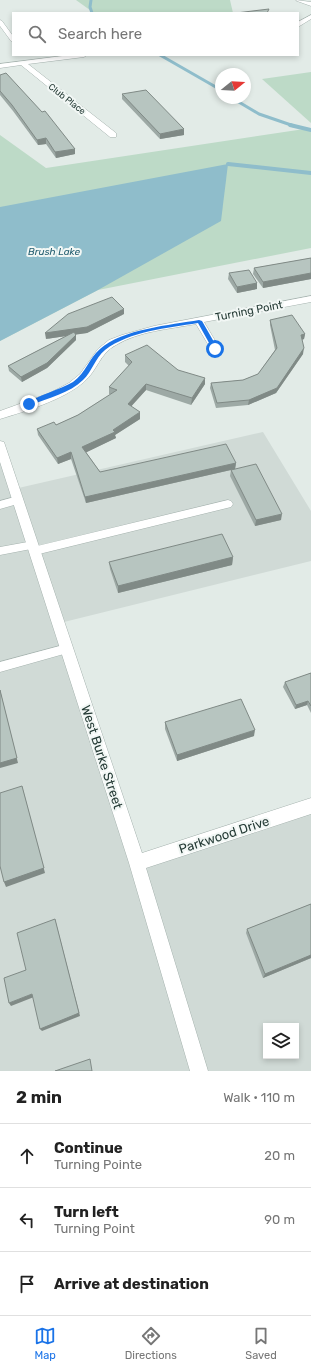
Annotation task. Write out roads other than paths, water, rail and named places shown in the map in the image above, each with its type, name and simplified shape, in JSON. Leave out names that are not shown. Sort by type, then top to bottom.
[{"type":"street","points":[[299,0],[311,4]]},
{"type":"street","points":[[299,24],[311,17]]},
{"type":"street","points":[[0,22],[12,39]]},
{"type":"street","points":[[19,56],[22,63]]},
{"type":"street","points":[[0,66],[76,56]]},
{"type":"street","name":"Club Place","points":[[22,63],[113,135]]},
{"type":"street","name":"Turning Point","points":[[0,415],[50,397],[67,388],[82,378],[101,350],[130,335],[154,329],[311,299]]},
{"type":"street","points":[[199,321],[215,349]]},
{"type":"street","name":"West Burke Street","points":[[0,445],[137,864],[199,1071]]},
{"type":"street","name":"Parkwood Drive","points":[[137,864],[311,806]]},
{"type":"lane","points":[[0,505],[18,500]]},
{"type":"lane","points":[[0,551],[34,548],[228,504]]},
{"type":"lane","points":[[0,667],[67,649]]},
{"type":"water","name":"Brush Lake","points":[[228,164],[221,221],[98,290],[0,341],[0,207]]},
{"type":"waterway","points":[[91,0],[90,7],[92,12]]},
{"type":"waterway","points":[[162,56],[215,87]]},
{"type":"waterway","points":[[242,104],[259,114],[294,126]]},
{"type":"waterway","points":[[294,126],[311,130]]},
{"type":"waterway","points":[[228,164],[311,173]]}]
